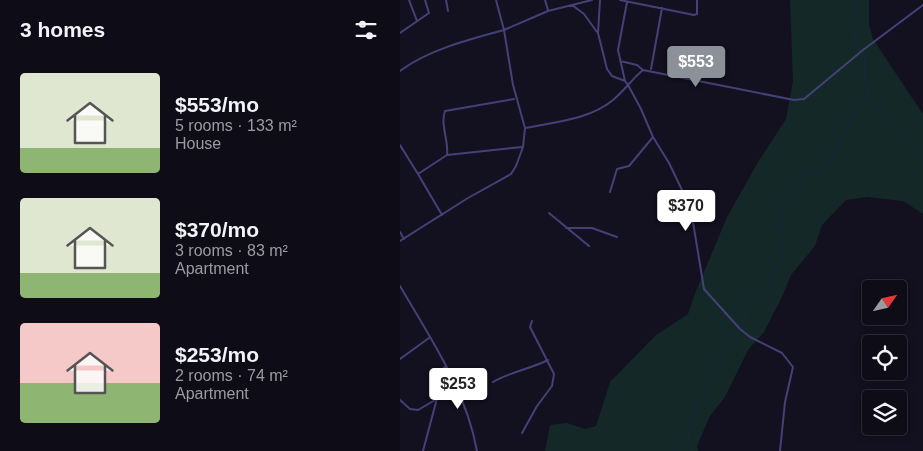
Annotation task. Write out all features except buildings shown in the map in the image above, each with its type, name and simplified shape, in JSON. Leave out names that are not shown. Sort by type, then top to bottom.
[{"type":"street","points":[[409,0],[417,22]]},
{"type":"street","points":[[400,33],[428,13],[426,0]]},
{"type":"street","points":[[446,0],[448,11]]},
{"type":"street","points":[[400,242],[511,174],[523,147],[525,128],[516,98],[504,30],[496,0]]},
{"type":"street","points":[[546,0],[548,11]]},
{"type":"street","points":[[400,71],[415,62],[461,42],[504,30],[548,11],[592,0]]},
{"type":"street","points":[[600,0],[598,34],[607,69],[612,76],[625,81]]},
{"type":"street","points":[[620,0],[694,15],[697,14],[697,0]]},
{"type":"street","points":[[628,2],[618,50],[625,81],[641,109],[653,137],[669,163],[691,211],[704,289],[740,329],[750,337],[782,353],[793,368],[785,402],[780,451]]},
{"type":"street","points":[[572,5],[584,14],[598,34]]},
{"type":"street","points":[[620,62],[637,65],[643,70],[651,70],[798,100],[804,99],[859,53],[923,5]]},
{"type":"street","points":[[651,70],[662,8]]},
{"type":"street","points":[[525,128],[587,115],[614,100],[643,70]]},
{"type":"street","points":[[447,155],[448,148],[443,117],[445,111],[516,98]]},
{"type":"street","points":[[610,192],[617,169],[629,166],[653,137]]},
{"type":"street","points":[[400,145],[442,215]]},
{"type":"street","points":[[418,174],[447,155],[523,147]]},
{"type":"street","points":[[548,212],[589,246]]},
{"type":"street","points":[[566,228],[592,228],[617,237]]},
{"type":"street","points":[[400,232],[404,239]]},
{"type":"street","points":[[400,286],[464,401],[473,427],[477,451]]},
{"type":"street","points":[[522,433],[537,406],[552,386],[554,374],[530,327],[532,321]]},
{"type":"street","points":[[400,359],[429,338]]},
{"type":"street","points":[[493,382],[510,373],[536,366],[548,360]]},
{"type":"street","points":[[423,451],[439,388],[437,375],[446,366]]},
{"type":"street","points":[[400,400],[410,409],[418,410],[437,398]]},
{"type":"green space","points":[[790,0],[869,0],[869,25],[873,39],[923,114],[923,214],[903,201],[868,197],[846,200],[822,225],[815,246],[791,275],[764,332],[748,350],[725,397],[710,416],[697,446],[698,451],[545,451],[550,425],[567,423],[585,429],[596,426],[610,382],[656,335],[688,314],[727,217],[758,162],[786,119],[793,81]]},
{"type":"waterway","points":[[859,0],[853,25],[855,42],[865,58],[864,74],[870,96],[923,162]]},
{"type":"waterway","points":[[677,451],[718,361],[740,329],[749,306],[761,293],[783,259],[778,217],[804,176],[826,171],[854,115],[870,96]]},
{"type":"waterway","points":[[688,432],[692,451]]}]
